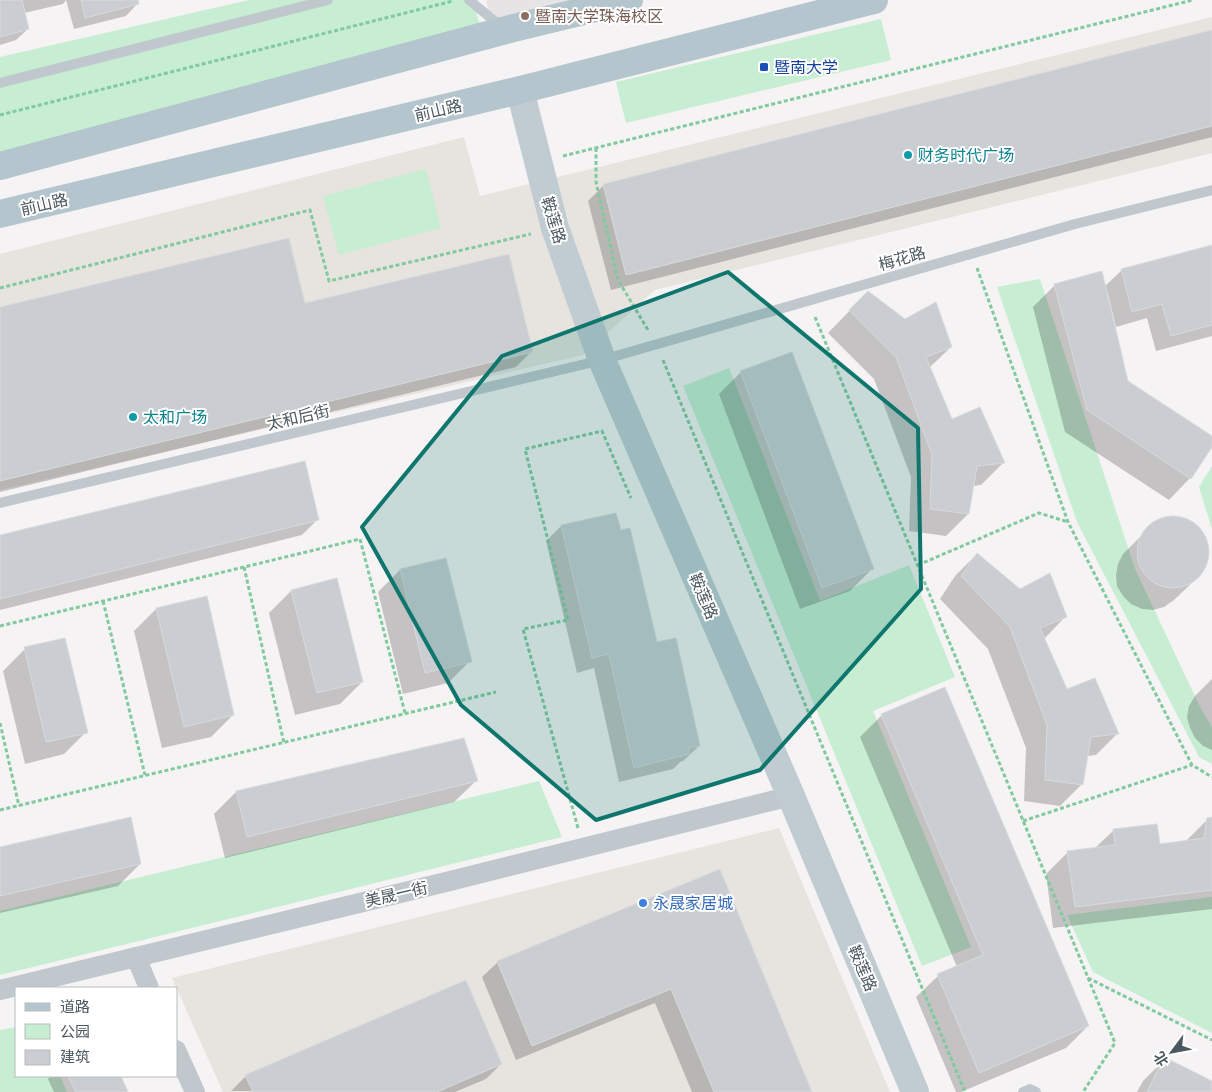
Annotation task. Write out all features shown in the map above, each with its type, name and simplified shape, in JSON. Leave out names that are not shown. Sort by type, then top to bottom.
[{"type":"main road","points":[[0,166],[506,30],[566,8],[629,0]]},
{"type":"main road","name":"前山路","points":[[0,214],[520,90],[874,0]]},
{"type":"street","name":"鞍莲路","points":[[520,90],[555,228],[602,360],[792,796],[915,1092]]},
{"type":"street","name":"美晟一街","points":[[0,990],[427,887],[792,796]]},
{"type":"street","points":[[136,957],[149,987]]},
{"type":"street","points":[[178,1055],[194,1092]]},
{"type":"lane","points":[[0,83],[328,0]]},
{"type":"lane","points":[[469,0],[506,30]]},
{"type":"lane","name":"梅花路","points":[[602,360],[1075,224],[1212,190]]},
{"type":"lane","name":"太和后街","points":[[0,503],[602,360]]},
{"type":"lane","points":[[1023,1092],[1030,1090],[1036,1092]]},
{"type":"path","points":[[0,115],[455,0]]},
{"type":"path","points":[[538,162],[1193,0]]},
{"type":"path","points":[[596,148],[596,182],[618,280],[656,344],[965,1092]]},
{"type":"path","points":[[0,288],[310,210],[329,282],[555,228]]},
{"type":"path","points":[[972,254],[1068,522],[1192,765],[1212,777]]},
{"type":"path","points":[[809,300],[1115,1043],[1082,1092]]},
{"type":"path","points":[[584,848],[523,629],[568,620],[525,450],[602,431],[634,503]]},
{"type":"path","points":[[918,565],[1040,513],[1068,522]]},
{"type":"path","points":[[0,626],[360,539],[405,714]]},
{"type":"path","points":[[244,567],[284,743]]},
{"type":"path","points":[[103,601],[145,775]]},
{"type":"path","points":[[0,810],[496,692]]},
{"type":"path","points":[[0,723],[19,806]]},
{"type":"path","points":[[1024,821],[1192,765]]},
{"type":"path","points":[[1088,978],[1212,1040]]},
{"type":"highlighted area","points":[[728,272],[918,428],[921,589],[760,770],[596,820],[461,705],[362,527],[502,356]]},
{"type":"shaded area","name":"暨南大学珠海校区","points":[[486,0],[628,0],[494,32]]},
{"type":"shaded area","points":[[1212,17],[1212,153],[655,290],[583,355],[0,490],[0,254],[464,137],[480,196]]},
{"type":"shaded area","name":"永晟家居城","points":[[779,828],[890,1092],[223,1092],[178,991],[178,987],[176,987],[172,978]]},
{"type":"green space","points":[[249,0],[473,0],[481,30],[0,159],[0,57]]},
{"type":"green space","points":[[881,19],[891,60],[626,123],[616,82]]},
{"type":"green space","points":[[426,169],[441,228],[339,255],[323,196]]},
{"type":"green space","points":[[1040,279],[1135,569],[1200,707],[1212,727],[1212,764],[1199,757],[1077,522],[997,287]]},
{"type":"green space","points":[[729,368],[820,601],[909,565],[955,677],[873,711],[971,947],[922,966],[683,386]]},
{"type":"green space","points":[[1212,466],[1212,529],[1199,487]]},
{"type":"green space","points":[[539,781],[562,837],[0,975],[0,911]]},
{"type":"green space","points":[[1212,897],[1212,1033],[1093,972],[1067,915]]},
{"type":"green space","points":[[15,1027],[15,1077],[60,1077],[67,1092],[0,1092],[0,1030]]},
{"type":"building","points":[[0,0],[22,0],[29,29],[0,37]]},
{"type":"building","points":[[81,0],[138,0],[139,4],[85,18]]},
{"type":"building","name":"财务时代广场","points":[[1212,30],[1212,126],[626,275],[603,184]]},
{"type":"building","name":"太和广场","points":[[289,238],[305,303],[509,254],[533,352],[0,481],[0,307]]},
{"type":"building","points":[[1212,245],[1212,325],[1171,336],[1162,304],[1132,312],[1121,269]]},
{"type":"building","points":[[1102,271],[1128,381],[1212,436],[1212,447],[1191,479],[1087,410],[1054,284]]},
{"type":"building","points":[[868,291],[905,319],[936,302],[952,347],[926,357],[952,419],[980,407],[1005,463],[977,466],[969,514],[930,509],[932,455],[896,357],[849,310]]},
{"type":"building","points":[[792,352],[874,569],[822,588],[740,371]]},
{"type":"building","points":[[305,461],[319,520],[0,599],[0,535]]},
{"type":"building","points":[[616,513],[621,530],[630,528],[657,642],[676,638],[700,746],[689,748],[689,754],[634,768],[609,654],[592,658],[561,525]]},
{"type":"building","points":[[1173,516],[1193,522],[1203,532],[1209,552],[1203,572],[1193,582],[1173,588],[1153,582],[1143,572],[1137,552],[1143,532],[1153,522]]},
{"type":"building","points":[[977,553],[1020,589],[1050,573],[1067,617],[1040,628],[1067,689],[1095,678],[1119,734],[1091,737],[1083,785],[1045,780],[1047,725],[1010,627],[961,576]]},
{"type":"building","points":[[446,558],[472,662],[425,673],[400,569]]},
{"type":"building","points":[[337,578],[363,682],[317,693],[291,590]]},
{"type":"building","points":[[207,596],[234,715],[184,727],[156,608]]},
{"type":"building","points":[[65,638],[88,733],[46,742],[24,647]]},
{"type":"building","points":[[945,687],[1089,1026],[979,1073],[937,974],[983,955],[881,714]]},
{"type":"building","points":[[464,738],[478,781],[247,837],[236,791]]},
{"type":"building","points":[[131,817],[141,864],[0,896],[0,847]]},
{"type":"building","points":[[1212,817],[1212,890],[1075,907],[1067,851],[1115,845],[1113,829],[1157,824],[1160,844],[1204,838],[1207,818]]},
{"type":"building","points":[[720,869],[812,1092],[714,1092],[671,989],[532,1046],[497,961]]},
{"type":"building","points":[[466,980],[502,1064],[437,1092],[253,1092],[245,1075]]},
{"type":"building","points":[[1164,1057],[1212,1081],[1212,1092],[1147,1092]]},
{"type":"building","points":[[68,1077],[121,1077],[128,1092],[76,1092]]},
{"type":"place","name":"暨南大学珠海校区","points":[[525,16]]},
{"type":"place","name":"暨南大学","points":[[764,67]]},
{"type":"place","name":"财务时代广场","points":[[908,155]]},
{"type":"place","name":"太和广场","points":[[133,417]]},
{"type":"place","name":"永晟家居城","points":[[643,903]]}]
